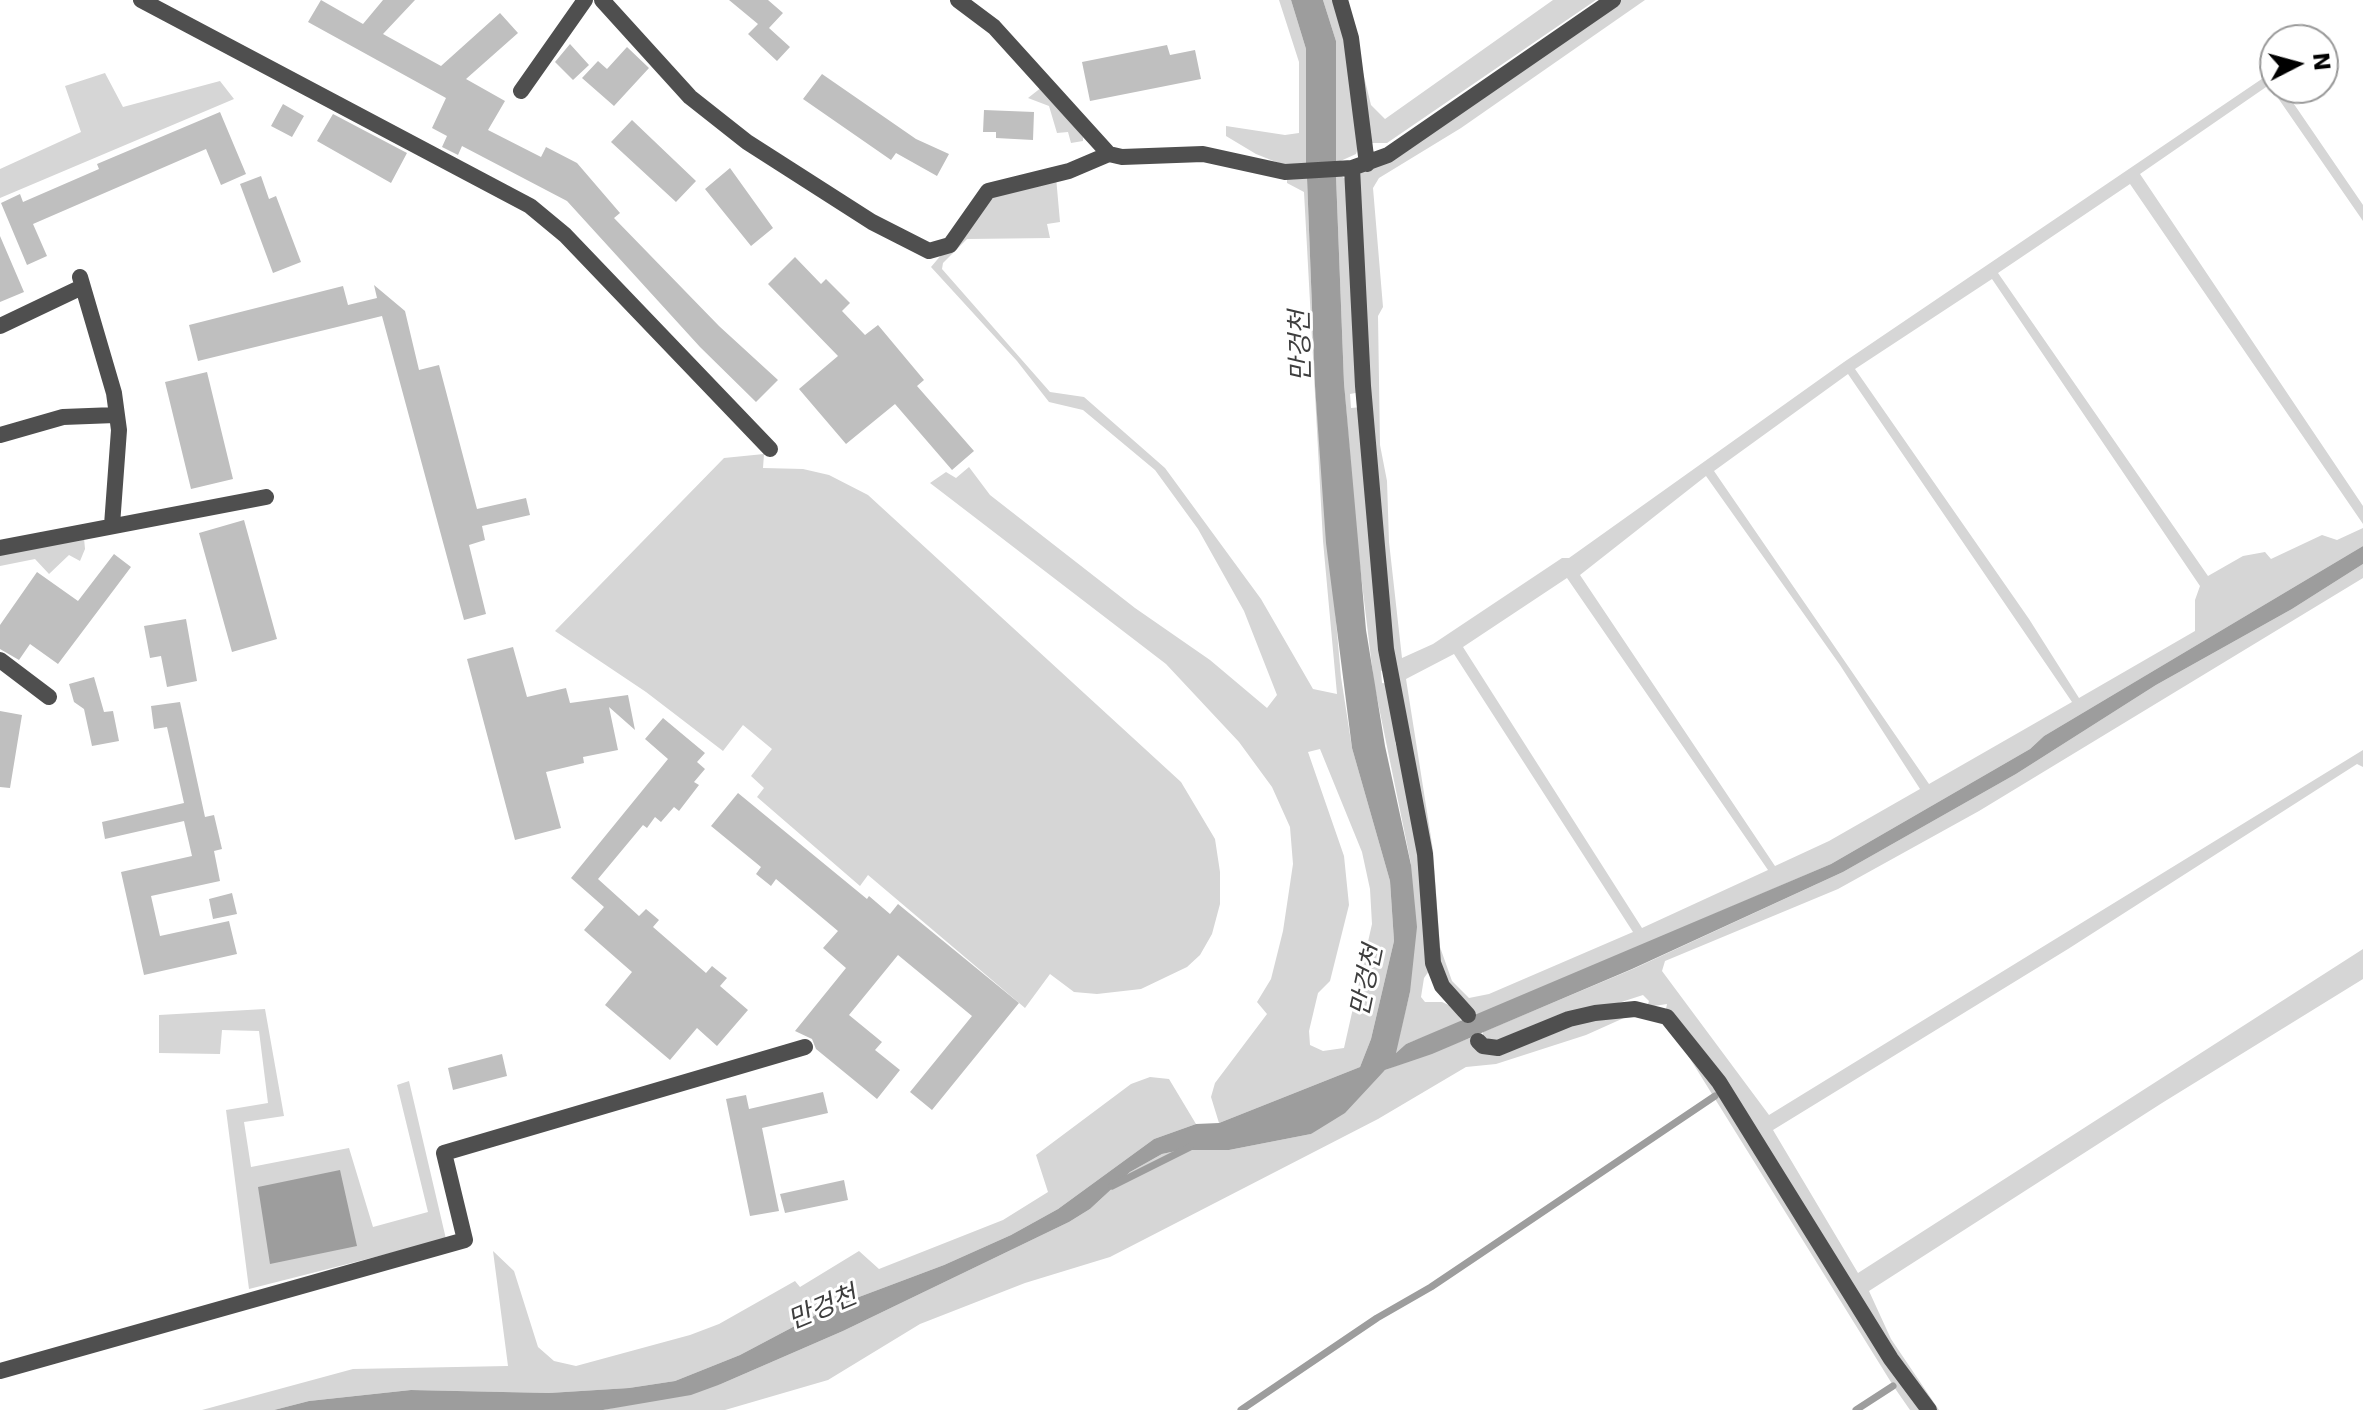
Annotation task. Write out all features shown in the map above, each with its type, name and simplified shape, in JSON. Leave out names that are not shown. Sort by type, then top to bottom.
[{"type":"street","points":[[141,0],[530,206],[565,235],[770,449]]},
{"type":"street","points":[[521,91],[585,0]]},
{"type":"street","points":[[602,0],[690,97],[747,142],[918,248],[939,251],[950,245],[980,199],[998,185],[1069,171],[1109,154]]},
{"type":"street","points":[[958,0],[994,27],[1109,154],[1122,157],[1203,154],[1285,172],[1353,167],[1388,155],[1613,0]]},
{"type":"street","points":[[1340,0],[1351,38],[1353,167],[1364,401],[1386,649],[1425,854],[1433,963],[1442,986],[1468,1015]]},
{"type":"street","points":[[0,326],[81,282],[114,393],[119,430],[112,525]]},
{"type":"street","points":[[0,435],[63,417],[115,415]]},
{"type":"street","points":[[0,548],[266,497]]},
{"type":"street","points":[[0,660],[49,697]]},
{"type":"street","points":[[1478,1041],[1483,1046],[1498,1048],[1569,1019],[1595,1013],[1635,1009],[1667,1017],[1719,1082],[1891,1359],[1929,1410]]},
{"type":"street","points":[[0,1371],[465,1240],[444,1153],[805,1047]]},
{"type":"shaded area","points":[[1279,0],[1291,0],[1306,49],[1306,164],[1286,166],[1256,154],[1226,136],[1226,126],[1285,135],[1299,133],[1299,62]]},
{"type":"shaded area","points":[[1291,0],[1323,0],[1336,41],[1336,163],[1306,164],[1306,49]]},
{"type":"shaded area","points":[[1323,0],[1336,0],[1347,39],[1359,145],[1356,154],[1336,163],[1336,41]]},
{"type":"shaded area","points":[[1553,0],[1596,0],[1387,143],[1370,143],[1357,48],[1371,105],[1385,119]]},
{"type":"shaded area","points":[[1615,0],[1645,0],[1461,128],[1379,178],[1373,188],[1383,307],[1378,316],[1380,445],[1387,481],[1389,542],[1402,658],[1433,644],[1562,558],[1569,558],[1844,362],[2259,81],[2259,92],[2140,174],[2363,506],[2363,524],[2130,184],[1998,273],[2208,576],[2243,556],[2265,552],[2271,559],[2322,535],[2337,540],[2363,528],[2363,546],[2044,736],[2030,749],[1831,864],[1474,1017],[1442,977],[1382,592],[1358,179],[1361,172]],"holes":[[[1992,279],[2200,586],[2195,600],[2195,631],[2079,698],[2029,619],[1855,369]],[[1848,374],[2072,702],[1929,784],[1714,471]],[[1706,476],[1840,665],[1920,789],[1829,841],[1775,866],[1580,575]],[[1567,578],[1768,870],[1642,928],[1463,647]],[[1454,654],[1633,932],[1489,994],[1469,998],[1452,981],[1440,947],[1433,850],[1406,679]]]},
{"type":"shaded area","points":[[105,73],[123,107],[220,81],[234,99],[0,198],[0,169],[81,132],[65,86]]},
{"type":"shaded area","points":[[1042,87],[1083,137],[1083,141],[1071,143],[1068,132],[1057,133],[1049,106],[1028,98]]},
{"type":"shaded area","points":[[2282,104],[2294,104],[2363,205],[2363,221]]},
{"type":"shaded area","points":[[1336,176],[1347,180],[1361,392],[1350,394],[1351,408],[1362,407],[1386,670],[1381,671],[1382,683],[1389,684],[1399,739],[1395,742],[1412,800],[1429,971],[1424,978],[1421,997],[1425,1002],[1442,1002],[1453,1007],[1462,1022],[1406,1044],[1395,1054],[1410,992],[1411,864],[1374,683],[1357,542],[1344,383]]},
{"type":"shaded area","points":[[1336,176],[1344,383],[1366,630],[1385,746],[1411,865],[1417,927],[1410,992],[1396,1053],[1406,1044],[1831,864],[2030,749],[2044,736],[2363,546],[2363,564],[2292,609],[2156,685],[2016,774],[1843,872],[1632,969],[1432,1054],[1385,1070],[1345,1113],[1311,1134],[1229,1150],[1181,1150],[1162,1154],[1130,1172],[1090,1209],[1069,1222],[843,1331],[721,1384],[691,1395],[603,1410],[274,1410],[309,1401],[411,1390],[549,1393],[629,1388],[675,1381],[740,1355],[827,1309],[944,1265],[1011,1235],[1058,1209],[1154,1139],[1196,1124],[1219,1123],[1360,1067],[1371,1039],[1394,941],[1390,881],[1352,748],[1326,543],[1315,386],[1307,178]]},
{"type":"shaded area","points":[[1056,177],[1060,222],[1047,224],[1050,238],[967,239],[943,263],[942,269],[1050,392],[1084,397],[1165,468],[1261,599],[1313,689],[1337,694],[1323,541],[1304,192],[1287,183],[1287,179],[1307,178],[1315,386],[1341,677],[1352,748],[1390,881],[1394,941],[1371,1039],[1360,1067],[1219,1123],[1211,1097],[1215,1083],[1267,1014],[1257,1002],[1271,979],[1283,931],[1293,864],[1290,827],[1272,787],[1239,742],[1166,664],[930,483],[946,472],[956,478],[969,467],[990,495],[1135,608],[1210,660],[1267,708],[1277,695],[1244,611],[1198,529],[1155,470],[1083,410],[1049,402],[1017,361],[931,267],[992,195]],"holes":[[[1320,749],[1362,852],[1370,889],[1372,924],[1344,1048],[1323,1051],[1310,1045],[1309,1031],[1318,993],[1330,981],[1349,905],[1344,856],[1308,752]]]},
{"type":"shaded area","points":[[764,454],[763,468],[803,469],[829,475],[868,495],[1181,782],[1215,839],[1220,872],[1220,904],[1212,934],[1200,955],[1187,967],[1141,989],[1097,994],[1074,992],[1050,974],[1025,1008],[868,875],[860,886],[757,797],[764,788],[751,776],[772,749],[743,725],[723,751],[646,692],[555,631],[724,458]]},
{"type":"shaded area","points":[[84,538],[85,549],[80,561],[69,555],[49,574],[35,559],[0,566],[0,553]]},
{"type":"shaded area","points":[[2363,564],[2363,578],[1979,811],[1838,889],[1665,961],[1662,971],[1769,1115],[2363,750],[2363,767],[2357,764],[2068,949],[1773,1130],[1858,1273],[2363,949],[2363,979],[2162,1103],[1869,1291],[1891,1339],[1939,1410],[1931,1410],[1666,1009],[1667,1004],[1647,1007],[1649,1001],[1643,995],[1498,1042],[1483,1037],[1483,1032],[1633,969],[1843,872],[2016,774],[2156,685],[2292,609]]},
{"type":"shaded area","points":[[265,1009],[284,1116],[244,1122],[251,1167],[349,1148],[373,1227],[428,1212],[397,1085],[409,1081],[446,1239],[249,1289],[226,1110],[268,1103],[259,1031],[222,1030],[220,1054],[159,1053],[159,1015]]},
{"type":"shaded area","points":[[1635,1013],[1586,1035],[1496,1064],[1466,1067],[1378,1119],[1110,1257],[1025,1283],[920,1324],[828,1380],[725,1410],[603,1410],[721,1384],[843,1331],[1069,1222],[1090,1209],[1130,1172],[1162,1154],[1181,1150],[1229,1150],[1311,1134],[1385,1070],[1470,1038],[1481,1049],[1570,1023]]},
{"type":"shaded area","points":[[1666,1020],[1694,1053],[1924,1410],[1910,1410],[1894,1387]]},
{"type":"shaded area","points":[[1150,1077],[1169,1079],[1196,1124],[1154,1139],[1058,1209],[1011,1235],[944,1265],[827,1309],[740,1355],[675,1381],[629,1388],[549,1393],[411,1390],[309,1401],[274,1410],[202,1410],[353,1369],[508,1366],[493,1251],[514,1271],[538,1347],[554,1361],[576,1366],[719,1324],[795,1281],[800,1287],[859,1251],[879,1269],[1003,1220],[1048,1192],[1036,1155],[1131,1084]]},
{"type":"shaded area","points":[[340,1170],[357,1246],[270,1264],[258,1187]]},
{"type":"building","points":[[321,0],[363,24],[383,0],[415,0],[383,34],[441,66],[500,13],[518,33],[466,79],[505,101],[488,130],[541,157],[546,147],[577,163],[620,213],[614,218],[719,326],[778,380],[756,402],[700,347],[567,201],[462,146],[458,155],[442,147],[447,136],[432,128],[446,98],[308,22]]},
{"type":"building","points":[[729,0],[768,0],[783,13],[769,28],[790,47],[777,61],[748,34],[758,24]]},
{"type":"building","points":[[570,44],[589,65],[573,80],[555,62]]},
{"type":"building","points":[[1167,45],[1170,55],[1195,50],[1201,79],[1090,101],[1082,62]]},
{"type":"building","points":[[627,47],[649,68],[614,106],[582,78],[598,61],[607,69]]},
{"type":"building","points":[[822,74],[916,139],[949,154],[937,176],[896,153],[891,160],[803,99]]},
{"type":"building","points":[[283,104],[304,116],[292,137],[271,126]]},
{"type":"building","points":[[984,110],[1034,112],[1033,140],[996,138],[996,132],[983,132]]},
{"type":"building","points":[[220,112],[246,174],[221,185],[206,149],[33,224],[47,256],[27,265],[1,203],[20,194],[23,202],[99,169],[97,164]]},
{"type":"building","points":[[333,114],[407,153],[391,183],[317,141]]},
{"type":"building","points":[[632,120],[696,181],[676,202],[611,142]]},
{"type":"building","points":[[730,168],[773,228],[751,246],[705,189]]},
{"type":"building","points":[[261,176],[269,199],[276,196],[301,262],[273,273],[240,184]]},
{"type":"building","points":[[0,236],[24,292],[0,302]]},
{"type":"building","points":[[795,257],[821,284],[826,279],[850,303],[842,311],[865,335],[878,325],[924,380],[917,386],[974,451],[952,470],[895,404],[846,444],[799,389],[838,356],[768,284]]},
{"type":"building","points":[[374,285],[405,311],[419,370],[439,365],[477,509],[526,498],[530,515],[482,526],[485,540],[469,545],[486,614],[464,620],[382,316],[198,361],[189,325],[343,286],[348,305],[377,298]]},
{"type":"building","points":[[207,372],[233,479],[191,489],[165,382]]},
{"type":"building","points":[[244,520],[277,639],[232,652],[199,533]]},
{"type":"building","points":[[114,554],[131,567],[58,664],[30,644],[19,660],[0,649],[0,625],[37,572],[78,601]]},
{"type":"building","points":[[186,619],[197,681],[167,687],[161,656],[150,658],[144,626]]},
{"type":"building","points":[[513,647],[527,697],[566,688],[570,703],[628,695],[635,730],[609,707],[618,750],[583,757],[584,763],[546,772],[561,828],[515,840],[467,659]]},
{"type":"building","points":[[94,677],[104,712],[113,711],[119,741],[92,746],[84,709],[74,702],[69,684]]},
{"type":"building","points":[[180,702],[205,817],[214,815],[222,849],[214,851],[220,881],[151,896],[160,936],[229,921],[237,954],[144,975],[121,872],[192,856],[184,821],[105,839],[102,822],[184,803],[167,727],[154,729],[151,706]]},
{"type":"building","points":[[0,711],[22,715],[10,788],[0,787]]},
{"type":"building","points":[[663,718],[705,753],[697,762],[705,769],[694,782],[699,785],[679,811],[674,807],[661,822],[655,817],[647,828],[643,825],[598,879],[639,916],[646,909],[659,920],[653,927],[706,973],[712,966],[727,978],[720,986],[748,1010],[717,1046],[697,1028],[670,1060],[605,1005],[632,972],[584,930],[604,907],[571,878],[668,759],[645,739]]},
{"type":"building","points":[[738,793],[867,899],[869,896],[890,914],[898,904],[1019,1003],[932,1110],[910,1092],[972,1016],[898,955],[849,1015],[882,1042],[875,1050],[900,1070],[877,1099],[816,1049],[812,1039],[795,1031],[846,968],[823,948],[838,931],[776,879],[771,886],[756,874],[761,867],[711,826]]},
{"type":"building","points":[[232,893],[237,914],[213,919],[209,899]]},
{"type":"building","points":[[502,1054],[507,1076],[453,1090],[448,1068]]},
{"type":"building","points":[[823,1092],[828,1113],[762,1128],[779,1211],[750,1216],[726,1099],[746,1095],[749,1109]]},
{"type":"building","points":[[844,1180],[848,1200],[785,1213],[780,1194]]},
{"type":"waterway","points":[[1241,1410],[1715,1096]]},
{"type":"waterway","name":"만겅천","points":[[1112,1186],[1190,1147]]},
{"type":"waterway","points":[[1856,1410],[1893,1386]]}]
